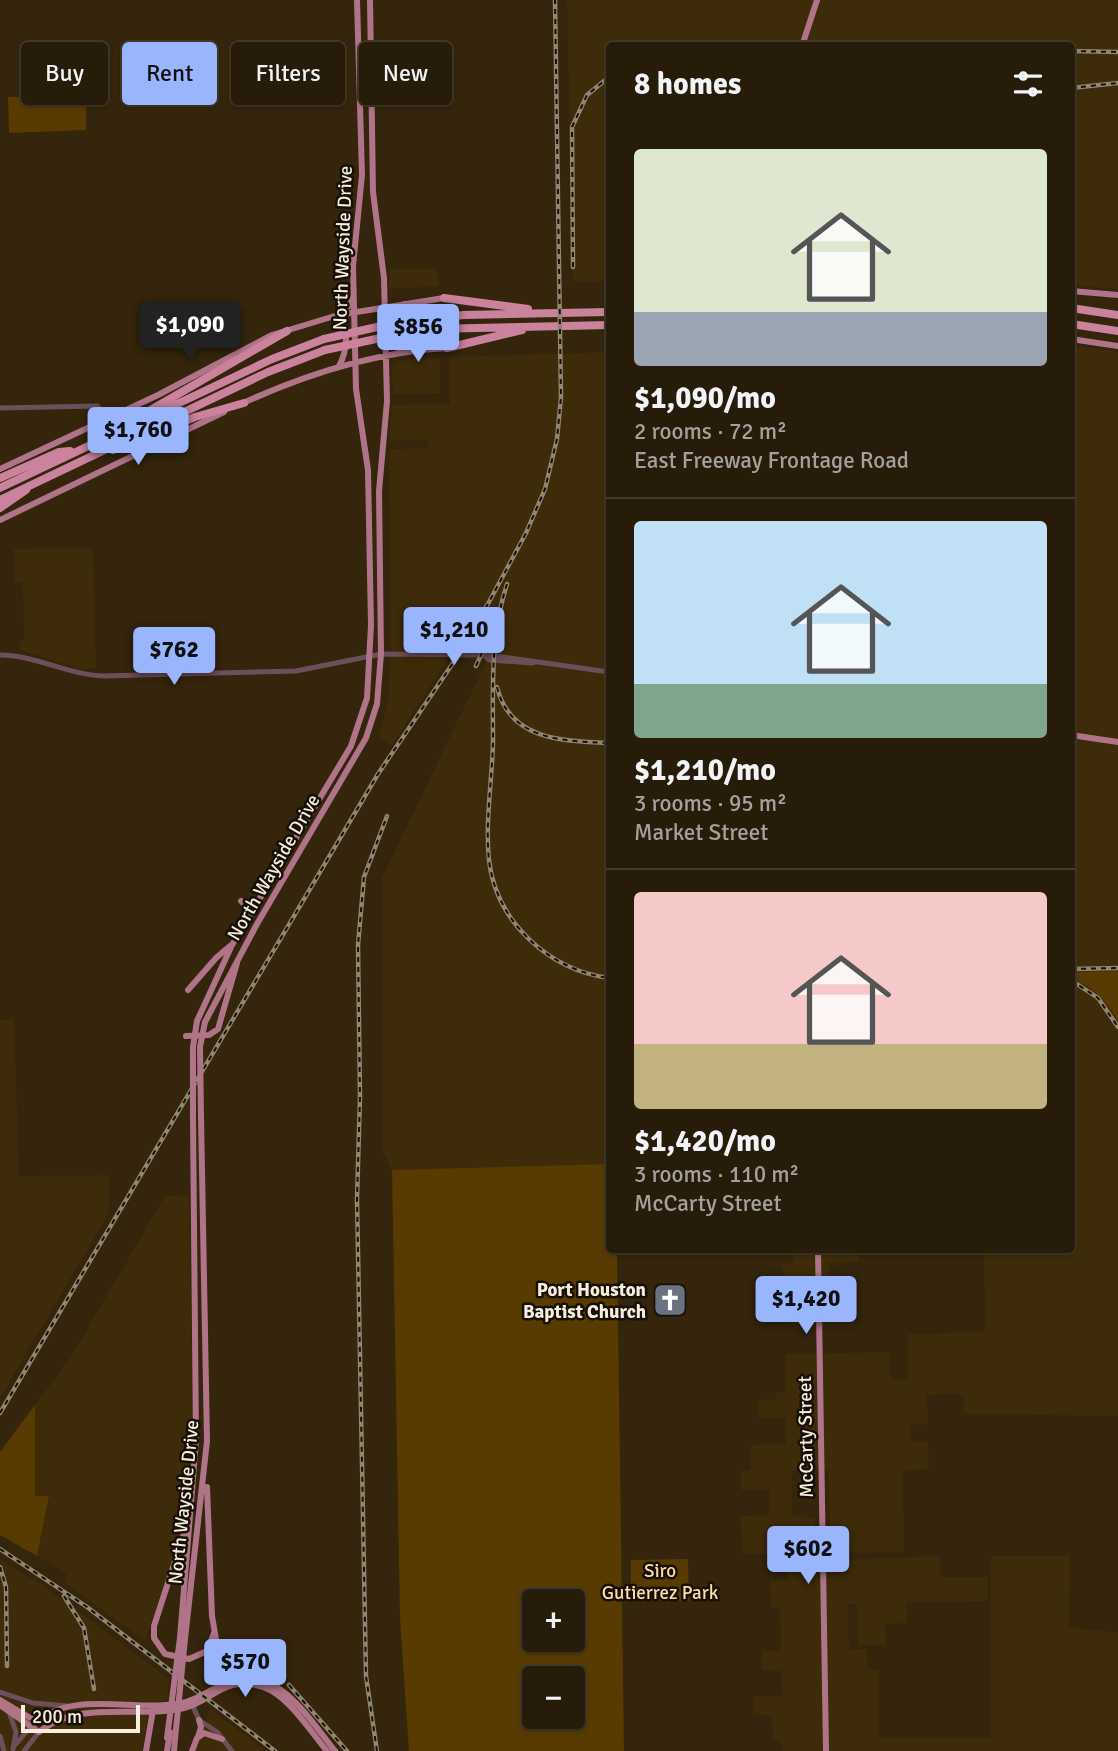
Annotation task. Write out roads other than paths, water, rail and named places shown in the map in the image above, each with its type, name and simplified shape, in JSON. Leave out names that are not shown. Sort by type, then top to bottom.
[{"type":"highway","points":[[444,298],[514,308],[579,313]]},
{"type":"highway","points":[[1075,308],[1118,315]]},
{"type":"highway","points":[[0,488],[272,359],[324,339],[399,322],[464,315],[606,311]]},
{"type":"highway","points":[[0,500],[268,372],[324,351],[433,329],[606,325]]},
{"type":"highway","points":[[571,326],[606,331]]},
{"type":"highway","points":[[446,348],[527,327]]},
{"type":"highway","points":[[1075,327],[1115,331]]},
{"type":"highway","points":[[124,428],[136,416],[188,391],[287,331]]},
{"type":"highway","points":[[103,452],[123,448],[195,417],[244,403]]},
{"type":"highway","points":[[0,478],[59,452],[80,449]]},
{"type":"highway","points":[[0,508],[33,485]]},
{"type":"main road","name":"North Wayside Drive","points":[[165,1751],[171,1739],[182,1639],[197,1421],[201,1022],[232,945],[351,746],[367,698],[370,654],[368,470],[356,389],[353,266],[362,175],[357,0]]},
{"type":"main road","name":"North Wayside Drive","points":[[201,1022],[366,738],[377,704],[381,654],[379,491],[387,373],[386,307],[373,192],[370,0]]},
{"type":"main road","points":[[803,42],[817,0]]},
{"type":"main road","points":[[1075,291],[1118,295]]},
{"type":"main road","points":[[338,315],[349,306],[355,294]]},
{"type":"main road","points":[[385,295],[391,300],[406,303]]},
{"type":"main road","points":[[0,469],[104,421],[257,341],[355,311],[444,298]]},
{"type":"main road","points":[[406,303],[394,321],[398,348],[410,351]]},
{"type":"main road","points":[[338,315],[345,326],[345,354],[339,366]]},
{"type":"main road","points":[[1075,340],[1118,346]]},
{"type":"main road","points":[[0,520],[298,378],[386,355],[446,348]]},
{"type":"main road","points":[[387,373],[393,360],[410,351]]},
{"type":"main road","points":[[339,366],[351,371],[356,389]]},
{"type":"main road","points":[[1075,736],[1118,742]]},
{"type":"main road","points":[[242,901],[248,908],[249,918]]},
{"type":"main road","points":[[188,990],[216,958],[232,945]]},
{"type":"main road","points":[[186,1036],[209,1035],[218,1030],[239,956]]},
{"type":"main road","name":"North Wayside Drive","points":[[174,1751],[171,1739],[172,1713],[206,1468],[208,1388],[198,1192]]},
{"type":"main road","name":"McCarty Street","points":[[818,1253],[826,1751]]},
{"type":"main road","points":[[206,1468],[214,1633],[224,1685]]},
{"type":"main road","points":[[192,1504],[155,1622],[154,1639],[165,1654],[189,1659],[207,1651],[214,1633]]},
{"type":"main road","points":[[34,1723],[57,1709],[81,1705],[153,1708],[191,1703],[224,1685],[257,1680],[274,1686],[287,1696],[335,1751]]},
{"type":"main road","points":[[224,1685],[252,1685],[273,1692],[327,1751]]},
{"type":"main road","points":[[0,1696],[11,1709]]},
{"type":"main road","points":[[0,1705],[34,1723],[41,1730],[59,1719],[142,1708]]},
{"type":"main road","points":[[81,1705],[85,1714]]},
{"type":"main road","points":[[146,1751],[153,1708]]},
{"type":"main road","points":[[192,1751],[201,1727],[199,1720]]},
{"type":"main road","points":[[197,1738],[207,1733],[222,1739]]},
{"type":"street","points":[[0,408],[98,406],[104,421]]},
{"type":"street","points":[[0,655],[17,656],[76,674],[104,676],[296,671],[370,654],[485,656],[489,660],[606,671]]},
{"type":"street","points":[[0,1696],[33,1703],[81,1705]]},
{"type":"street","points":[[191,1703],[199,1720],[232,1751]]},
{"type":"street","points":[[11,1709],[16,1732],[13,1750]]},
{"type":"street","points":[[13,1750],[34,1723]]},
{"type":"street","points":[[24,1751],[41,1730]]},
{"type":"street","points":[[0,1735],[4,1751]]},
{"type":"railway","points":[[0,1413],[378,774],[453,663],[489,602],[526,533],[545,489],[557,439],[561,397],[555,0]]},
{"type":"railway","points":[[1075,51],[1118,52]]},
{"type":"railway","points":[[573,267],[572,127],[587,95],[606,79]]},
{"type":"railway","points":[[1075,88],[1118,83]]},
{"type":"railway","points":[[507,584],[498,623],[494,663],[488,831],[489,860],[494,883],[502,903],[529,939],[566,965],[606,977]]},
{"type":"railway","points":[[476,666],[492,630]]},
{"type":"railway","points":[[497,687],[504,705],[526,728],[557,739],[606,743]]},
{"type":"railway","points":[[377,1751],[366,1676],[357,1199],[360,1097],[358,945],[364,877],[387,816]]},
{"type":"railway","points":[[1075,969],[1118,968]]},
{"type":"railway","points":[[1075,983],[1098,998],[1118,1027]]},
{"type":"railway","points":[[0,1549],[87,1607],[275,1751]]},
{"type":"railway","points":[[0,1567],[6,1587],[7,1666]]},
{"type":"railway","points":[[64,1596],[84,1628],[94,1689]]},
{"type":"railway","points":[[289,1685],[347,1751]]},
{"type":"place","name":"Port Houston Baptist Church","points":[[670,1300]]},
{"type":"park label","name":"Siro Gutierrez Park","points":[[660,1581]]}]
